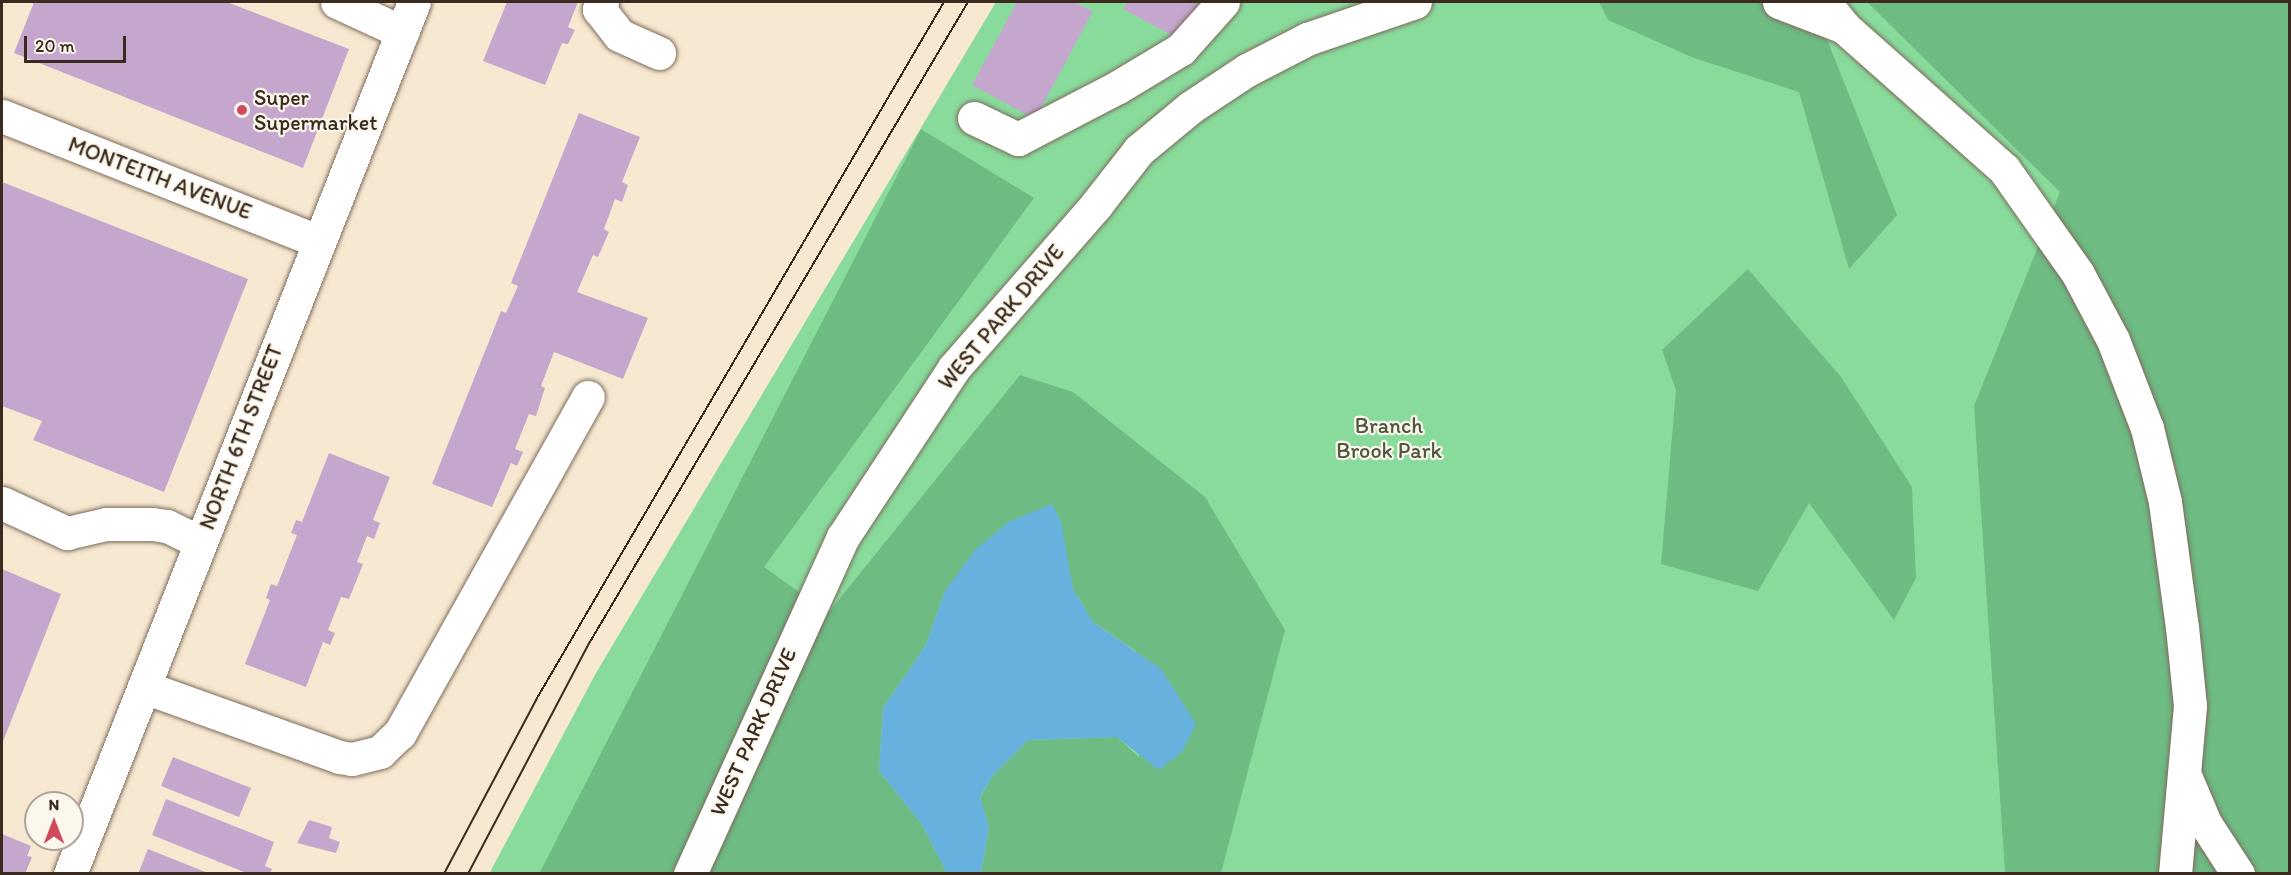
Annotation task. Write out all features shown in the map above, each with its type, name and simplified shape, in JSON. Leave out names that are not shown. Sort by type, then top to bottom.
[{"type":"street","points":[[337,2],[402,32]]},
{"type":"street","name":"NORTH 6TH STREET","points":[[70,873],[414,2]]},
{"type":"street","points":[[602,2],[599,9],[620,35],[659,53]]},
{"type":"street","points":[[974,118],[1018,139],[1181,49],[1223,2]]},
{"type":"street","name":"WEST PARK DRIVE","points":[[690,873],[843,537],[954,368],[1096,205],[1138,150],[1191,107],[1247,70],[1307,39],[1380,6],[1415,2]]},
{"type":"street","points":[[1779,2],[1844,27]]},
{"type":"street","points":[[1824,2],[1844,27],[2004,169],[2078,274],[2113,340],[2147,428],[2165,502],[2190,706],[2175,873]]},
{"type":"street","name":"MONTEITH AVENUE","points":[[2,116],[318,241]]},
{"type":"street","points":[[144,687],[339,757],[367,757],[385,748],[400,733],[588,397]]},
{"type":"street","points":[[2,504],[67,533],[106,524],[152,524],[167,526],[200,542]]},
{"type":"street","points":[[2184,773],[2205,823],[2238,873]]},
{"type":"green space","name":"Branch Brook Park","points":[[996,2],[2289,2],[2289,873],[489,874],[596,673]]},
{"type":"green space","points":[[1599,2],[1792,2],[1826,37],[1897,215],[1849,269],[1799,92],[1694,58],[1608,20]]},
{"type":"green space","points":[[1867,2],[2289,2],[2289,873],[2005,873],[1974,406],[2060,192]]},
{"type":"green space","points":[[921,129],[1034,198],[764,567],[828,613],[1020,375],[1073,392],[1205,497],[1285,630],[1221,873],[981,873],[989,827],[980,798],[992,777],[1028,740],[1117,737],[1139,757],[1136,651],[1093,622],[1073,589],[1066,558],[945,591],[926,645],[883,708],[879,771],[921,823],[947,873],[539,874]]},
{"type":"green space","points":[[1748,269],[1841,377],[1912,487],[1916,578],[1894,620],[1809,503],[1758,591],[1661,564],[1676,390],[1662,350]]},
{"type":"water","points":[[1052,504],[1061,522],[1073,589],[1093,622],[1161,669],[1196,724],[1182,752],[1159,770],[1117,737],[1028,740],[992,777],[980,797],[989,827],[981,873],[947,873],[921,823],[879,771],[883,708],[926,645],[945,591],[976,549],[1009,522]]},
{"type":"building","name":"Super Supermarket","points":[[34,2],[227,2],[349,49],[303,168],[14,53]]},
{"type":"building","points":[[507,2],[578,2],[568,27],[575,30],[568,44],[562,43],[545,85],[483,61]]},
{"type":"building","points":[[1017,2],[1074,2],[1093,11],[1035,119],[972,85]]},
{"type":"building","points":[[1127,2],[1199,2],[1179,39],[1123,9]]},
{"type":"building","points":[[579,113],[640,137],[622,182],[628,185],[622,202],[615,199],[604,229],[609,232],[598,257],[593,255],[577,292],[648,318],[623,379],[554,352],[541,386],[545,388],[536,416],[529,414],[515,449],[523,452],[517,466],[511,463],[492,507],[432,484],[501,311],[506,313],[518,286],[511,283]]},
{"type":"building","points":[[2,182],[248,279],[164,492],[33,440],[42,421],[2,406]]},
{"type":"building","points":[[329,453],[390,477],[373,520],[380,523],[374,539],[367,536],[357,562],[363,564],[349,599],[341,597],[328,630],[335,633],[330,645],[323,642],[306,687],[245,664],[270,600],[266,598],[271,584],[277,586],[297,535],[291,533],[296,520],[302,522]]},
{"type":"building","points":[[2,569],[61,594],[2,744]]},
{"type":"building","points":[[173,757],[251,788],[239,817],[161,786]]},
{"type":"building","points":[[166,799],[274,842],[265,866],[272,869],[270,874],[249,874],[152,835]]},
{"type":"building","points":[[309,820],[332,827],[329,838],[340,842],[336,853],[297,843]]},
{"type":"building","points":[[2,834],[24,843],[24,851],[29,851],[27,856],[32,857],[25,874],[2,874]]},
{"type":"building","points":[[148,849],[208,873],[208,874],[138,874]]},
{"type":"tram line","points":[[444,874],[536,700],[944,2]]},
{"type":"tram line","points":[[468,874],[590,642],[968,2]]},
{"type":"place","name":"Super Supermarket","points":[[242,110]]}]
